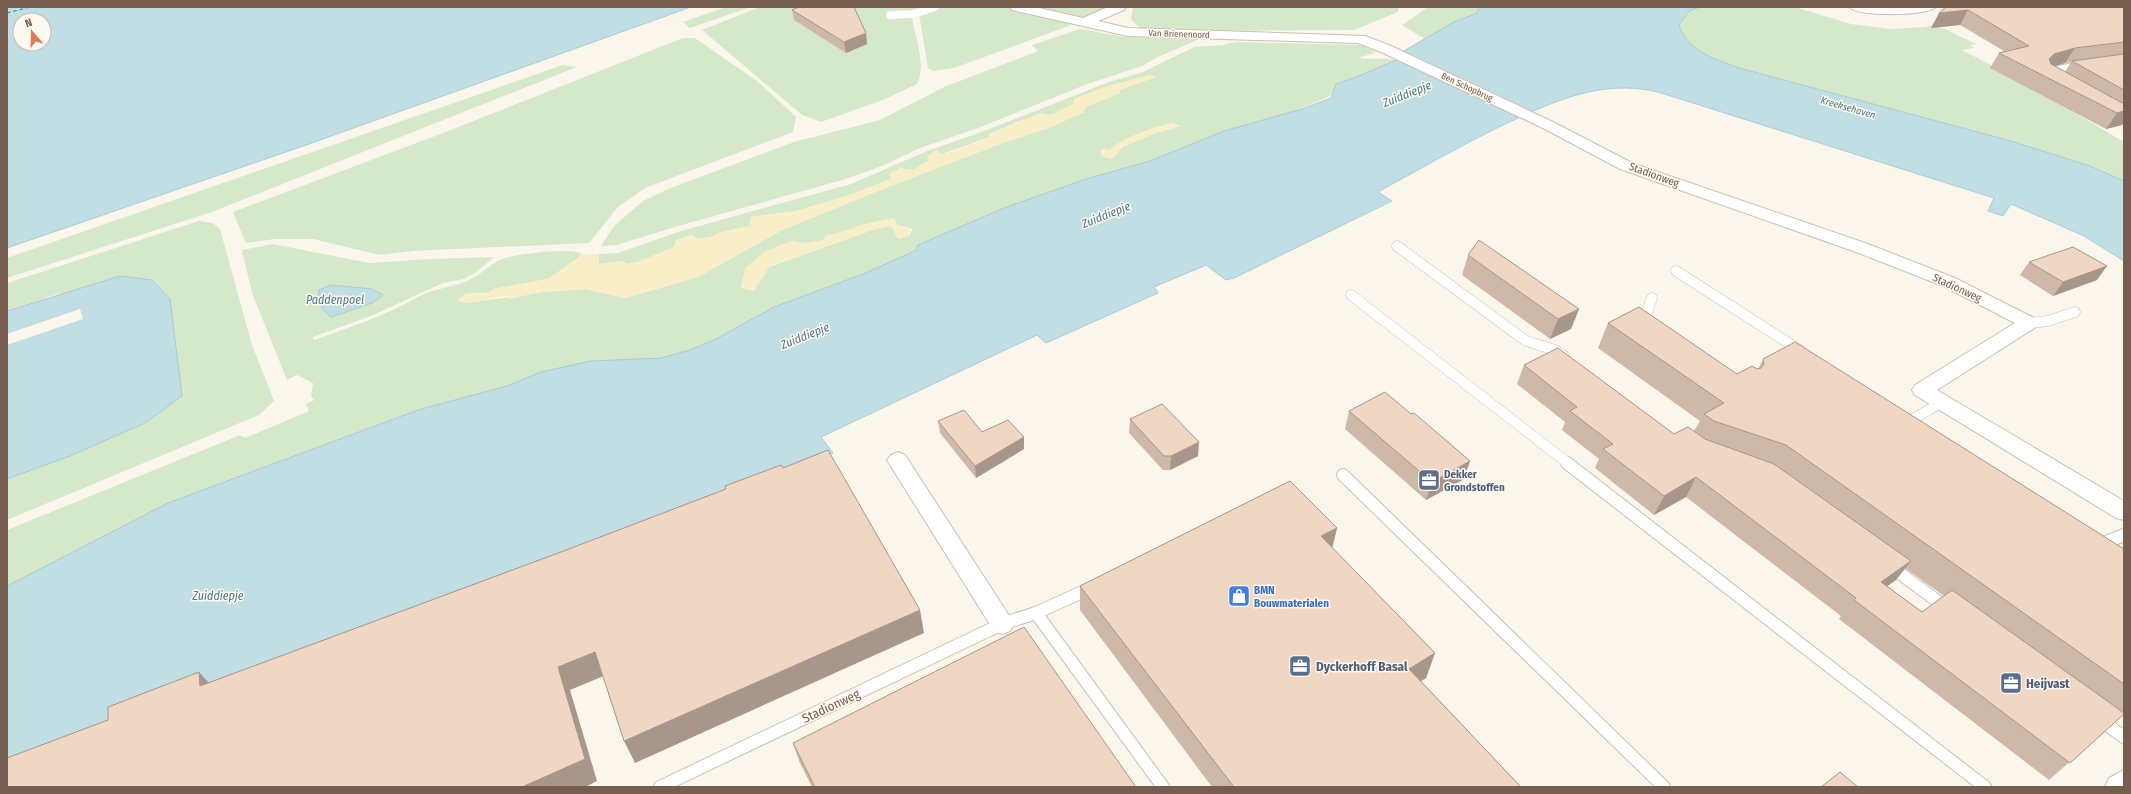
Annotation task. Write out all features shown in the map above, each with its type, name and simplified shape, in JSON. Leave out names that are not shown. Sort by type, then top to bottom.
[{"type":"street","name":"Van Brienenoord","points":[[1017,7],[1128,32],[1360,39],[1386,49]]},
{"type":"street","points":[[1082,22],[1119,7]]},
{"type":"street","points":[[1124,7],[1128,32]]},
{"type":"street","points":[[1856,7],[1885,11],[1929,7]]},
{"type":"street","name":"Ben Schopbrug","points":[[1386,49],[1548,125]]},
{"type":"street","points":[[2066,86],[2047,75],[2056,70],[2124,62]]},
{"type":"street","name":"Stadionweg","points":[[1548,125],[1626,166],[1862,248],[1948,282],[2029,323]]},
{"type":"street","points":[[2029,323],[1922,390],[2124,512]]},
{"type":"street","points":[[898,460],[1002,624]]},
{"type":"street","points":[[2118,787],[2124,782]]},
{"type":"lane","points":[[890,15],[914,14],[935,7]]},
{"type":"lane","points":[[1397,246],[1526,341],[1555,350],[1574,364]]},
{"type":"lane","points":[[1676,271],[1811,358]]},
{"type":"lane","points":[[1351,295],[1985,787]]},
{"type":"lane","points":[[1652,298],[1644,318],[1659,330]]},
{"type":"lane","points":[[2029,323],[2048,321],[2075,312]]},
{"type":"lane","points":[[1910,421],[1942,402]]},
{"type":"lane","points":[[1343,475],[1664,787]]},
{"type":"lane","points":[[2112,551],[2097,541],[2124,535]]},
{"type":"lane","points":[[1881,560],[1957,616]]},
{"type":"lane","name":"Stadionweg","points":[[660,787],[1002,624],[1036,613],[1099,584]]},
{"type":"lane","points":[[1036,613],[1163,787]]},
{"type":"lane","points":[[2091,713],[2124,737]]},
{"type":"green space","points":[[726,7],[750,7],[690,28],[683,22]]},
{"type":"green space","points":[[760,7],[926,7],[912,17],[921,60],[920,77],[917,84],[883,100],[821,122],[802,115],[702,30]]},
{"type":"green space","points":[[940,7],[1007,7],[1071,23],[1069,26],[954,68],[933,71],[928,68],[919,14]]},
{"type":"green space","points":[[1029,7],[1113,7],[1081,19]]},
{"type":"green space","points":[[1133,7],[1399,7],[1398,12],[1354,30],[1156,31],[1142,28],[1133,22],[1131,19]]},
{"type":"green space","points":[[1428,7],[1493,7],[1406,62],[1338,90],[1328,97],[1217,145],[691,352],[7,611],[7,530],[240,435],[245,438],[309,411],[306,404],[314,400],[311,396],[313,383],[297,375],[287,380],[252,293],[242,250],[273,244],[369,263],[494,257],[475,273],[464,279],[443,283],[371,316],[313,337],[314,340],[379,316],[426,293],[467,281],[498,261],[524,254],[568,251],[581,254],[578,258],[548,279],[493,289],[489,293],[465,294],[458,300],[466,303],[542,292],[585,289],[625,298],[698,277],[784,229],[1000,144],[1051,127],[1084,112],[1085,107],[1120,93],[1119,90],[1155,77],[1073,104],[1051,115],[1022,120],[989,134],[990,137],[942,154],[913,170],[900,168],[891,179],[844,197],[796,211],[751,217],[750,226],[718,233],[711,237],[698,239],[691,235],[677,240],[674,247],[641,261],[628,264],[620,261],[609,264],[599,264],[599,254],[618,253],[681,231],[851,184],[927,151],[984,131],[1109,82],[1143,72],[1194,47],[1223,45],[1235,42],[1361,45],[1376,52],[1359,58],[1394,60],[1402,52],[1425,39],[1402,25]],"holes":[[[1180,127],[1155,133],[1101,156],[1101,149],[1109,150],[1117,144],[1143,134]],[[894,218],[897,225],[913,229],[908,237],[891,226],[875,229],[769,267],[791,241],[805,243],[824,240],[826,236],[853,229],[857,226]]]},
{"type":"green space","points":[[1700,7],[1795,7],[1851,24],[1890,29],[1926,27],[1934,24],[1976,44],[1970,45],[1974,48],[1962,50],[2018,79],[2124,142],[2124,181],[2090,166],[2011,141],[1739,68],[1721,61],[1695,48],[1683,34],[1679,25],[1689,11]]},
{"type":"green space","points":[[1080,29],[1125,37],[1200,39],[1158,57],[1142,66],[1085,85],[978,128],[920,148],[882,166],[846,179],[675,227],[617,245],[601,246],[614,226],[643,201],[668,189],[794,142],[880,120],[944,87],[1038,51],[1032,45]]},
{"type":"green space","points":[[683,38],[695,38],[757,81],[796,117],[793,132],[645,188],[618,207],[589,243],[413,251],[379,255],[313,239],[275,239],[246,243],[233,212],[443,133]]},
{"type":"green space","points":[[563,65],[577,67],[212,212],[7,278],[7,258]]},
{"type":"green space","points":[[199,221],[213,223],[220,229],[252,345],[274,401],[259,415],[7,520],[7,479],[70,456],[145,423],[182,396],[180,387],[60,293],[7,311],[7,283]]},
{"type":"sand","points":[[1150,75],[1156,77],[1119,90],[1120,93],[1086,107],[1084,112],[1051,127],[1000,144],[784,229],[698,277],[625,298],[585,289],[542,292],[509,299],[505,296],[466,303],[458,300],[465,294],[475,292],[484,294],[489,293],[493,289],[548,279],[578,258],[581,254],[599,254],[599,264],[620,261],[628,264],[641,261],[674,247],[676,240],[691,235],[698,239],[711,237],[718,233],[750,226],[751,217],[796,211],[844,197],[891,179],[889,174],[900,168],[913,170],[928,161],[928,156],[936,150],[942,154],[948,153],[990,138],[988,135],[1040,113],[1051,115],[1073,104],[1074,99],[1104,87]]},
{"type":"sand","points":[[1172,123],[1181,126],[1155,133],[1125,145],[1112,159],[1101,156],[1101,149],[1109,150],[1139,133]]},
{"type":"sand","points":[[894,218],[897,225],[910,229],[908,237],[898,239],[891,226],[875,229],[770,266],[754,291],[741,288],[745,268],[766,251],[791,241],[805,243],[824,240],[826,236],[853,229],[857,226]]},
{"type":"water","points":[[7,7],[691,7],[309,144],[7,248]]},
{"type":"water","name":"Zuiddiepje","points":[[1479,7],[1700,7],[1689,11],[1679,25],[1683,34],[1695,48],[1721,61],[1739,68],[2011,141],[2090,166],[2124,181],[2124,261],[2084,236],[2011,204],[2003,216],[1988,211],[1994,198],[1658,92],[1637,88],[1616,88],[1576,95],[1537,109],[1453,151],[1378,192],[1392,201],[1234,278],[1226,280],[1206,265],[1154,287],[1158,293],[1046,343],[1037,335],[821,437],[833,453],[7,773],[7,586],[168,503],[418,410],[507,386],[541,372],[591,361],[661,358],[690,350],[718,338],[774,307],[863,274],[917,250],[918,245],[1004,208],[1086,179],[1150,161],[1224,131],[1302,109],[1331,98],[1336,84],[1394,61],[1402,52],[1454,22],[1477,13]]},
{"type":"water","points":[[120,276],[152,280],[170,299],[182,396],[145,423],[70,456],[7,479],[7,311]]},
{"type":"water","name":"Paddenpoel","points":[[331,285],[372,289],[383,295],[372,303],[331,317],[320,305],[319,290]]},
{"type":"pier","points":[[80,309],[83,319],[7,345],[7,334]]},
{"type":"building","points":[[799,7],[854,7],[866,33],[844,42],[792,10]]},
{"type":"building","points":[[1946,7],[2124,7],[2124,42],[2075,48],[2054,54],[2049,59],[2051,64],[2124,104],[2124,111],[2117,113],[1999,53],[2029,46],[1968,10],[1939,13]]},
{"type":"building","points":[[2124,54],[2124,90],[2072,61]]},
{"type":"building","points":[[1479,240],[1579,309],[1558,319],[1468,255]]},
{"type":"building","points":[[2073,247],[2107,266],[2063,282],[2029,262]]},
{"type":"building","points":[[1639,307],[1737,374],[1752,366],[1757,369],[1761,368],[1764,364],[1763,359],[1795,342],[2124,549],[2124,684],[1786,445],[1714,421],[1704,414],[1724,403],[1608,323]]},
{"type":"building","points":[[1558,348],[1674,434],[1688,427],[1705,439],[1774,464],[1911,561],[1881,582],[1922,612],[1952,590],[2124,714],[2070,763],[1854,600],[1856,598],[1696,477],[1664,496],[1603,449],[1613,444],[1570,411],[1577,407],[1524,365]]},
{"type":"building","points":[[1385,392],[1411,414],[1414,413],[1470,461],[1432,482],[1349,411]]},
{"type":"building","points":[[1162,404],[1199,442],[1171,456],[1164,456],[1130,419]]},
{"type":"building","points":[[964,410],[982,432],[1008,420],[1024,437],[975,466],[938,421]]},
{"type":"building","points":[[828,450],[920,610],[624,741],[595,652],[558,667],[585,759],[522,787],[7,787],[7,758],[108,720],[108,707],[199,672],[200,686],[561,552],[726,489],[725,486],[781,465],[783,468]]},
{"type":"building","points":[[1290,481],[1337,528],[1321,536],[1435,653],[1409,669],[1521,787],[1234,787],[1080,586]]},
{"type":"building","points":[[1024,627],[1136,787],[815,787],[793,743]]},
{"type":"building","points":[[1840,772],[1858,787],[1821,787]]},
{"type":"ferry route","points":[[7,13],[30,7]]},
{"type":"place","name":"Dekker Grondstoffen","points":[[1429,480]]},
{"type":"place","name":"BMN Bouwmaterialen","points":[[1239,596]]},
{"type":"place","name":"Dyckerhoff Basal","points":[[1300,666]]},
{"type":"place","name":"Heijvast","points":[[2011,683]]},
{"type":"water label","name":"Kreeksehaven","points":[[1848,108]]}]
